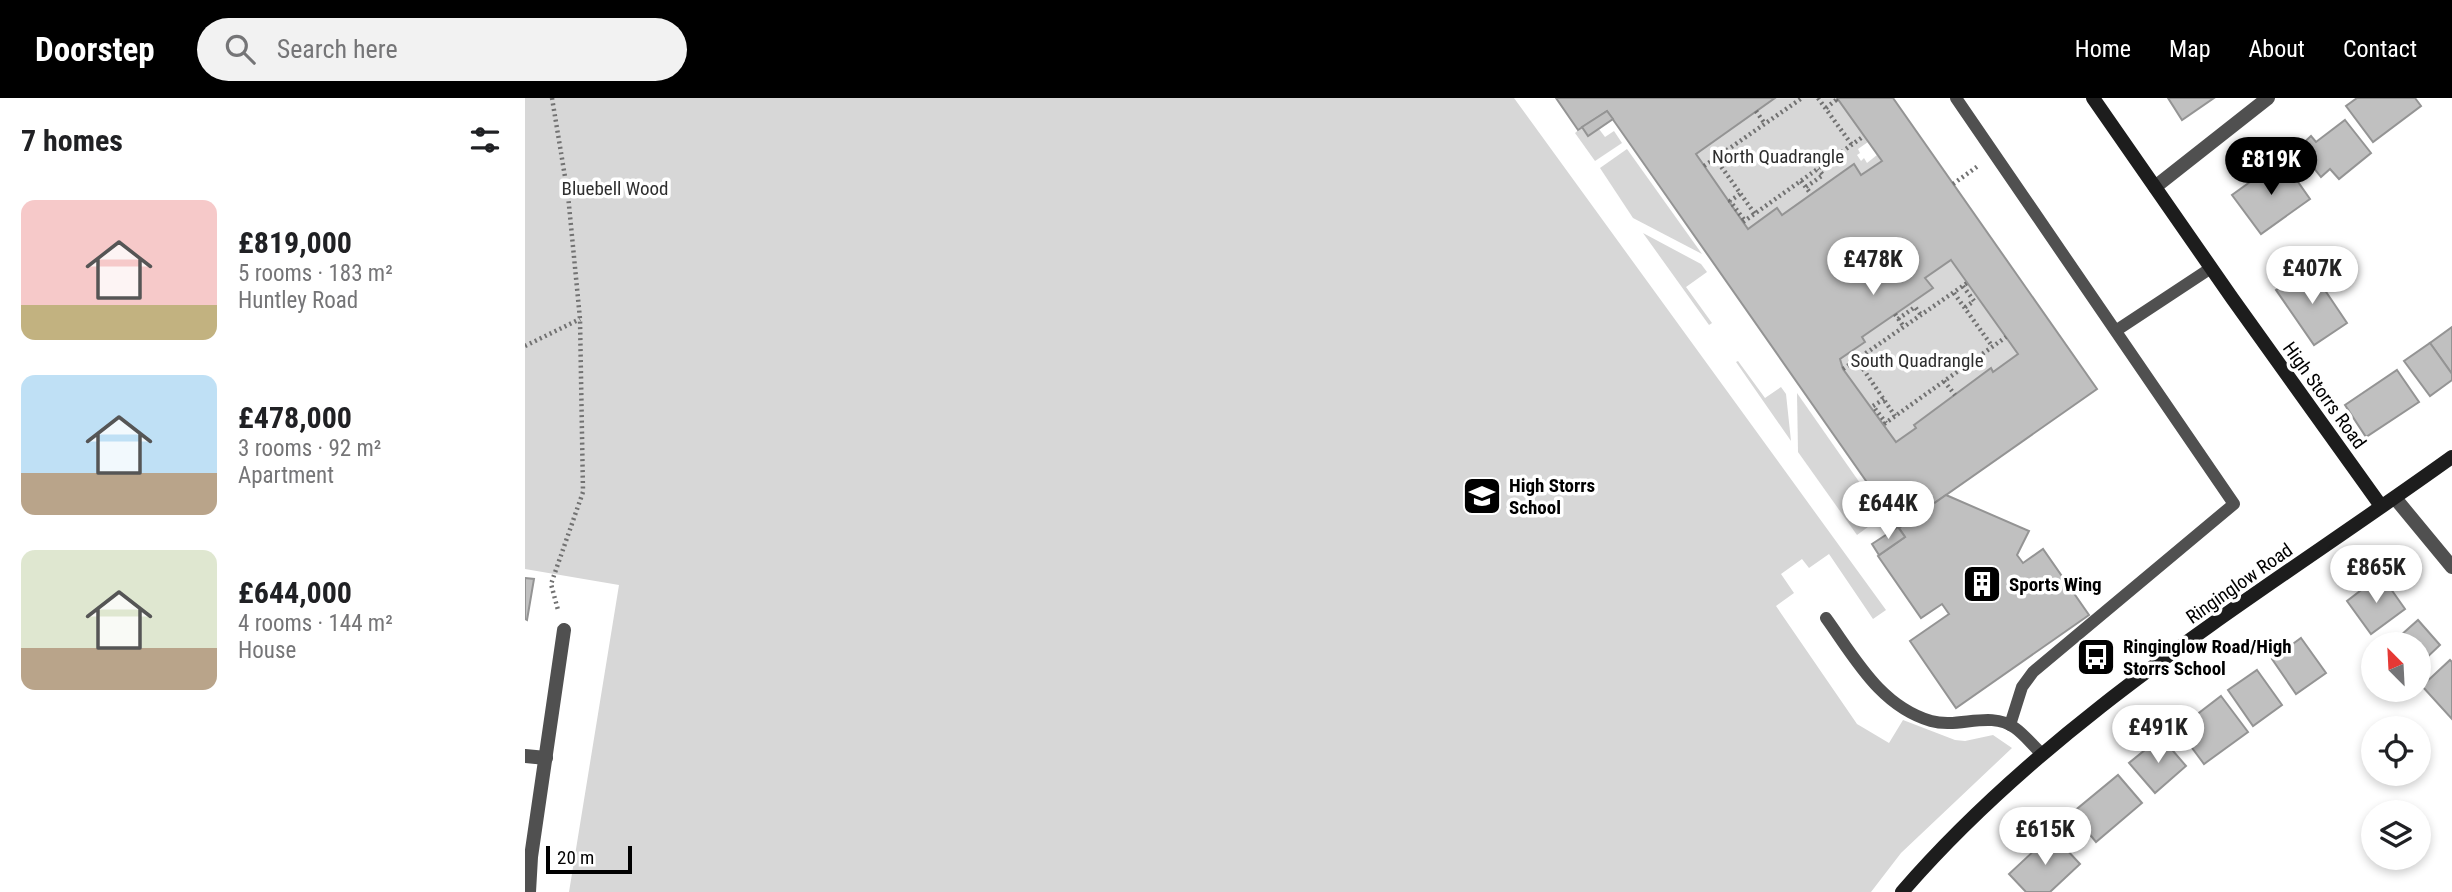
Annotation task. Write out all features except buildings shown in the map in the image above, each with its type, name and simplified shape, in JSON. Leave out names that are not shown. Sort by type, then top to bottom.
[{"type":"street","name":"High Storrs Road","points":[[2093,98],[2381,506]]},
{"type":"street","points":[[2155,187],[2268,98]]},
{"type":"street","name":"Ringinglow Road","points":[[1902,892],[1977,812],[2042,754],[2206,629],[2452,457]]},
{"type":"street","points":[[2395,498],[2452,566]]},
{"type":"street","points":[[529,892],[531,857],[564,630]]},
{"type":"street","points":[[525,756],[546,758]]},
{"type":"lane","points":[[1956,98],[2235,504],[2033,672],[2022,687],[2010,725]]},
{"type":"lane","points":[[2117,330],[2211,268]]},
{"type":"lane","points":[[1826,618],[1876,688],[1892,702],[1931,721],[1955,724],[1990,719],[2010,725],[2042,754]]},
{"type":"path","points":[[552,98],[568,195],[580,319],[583,492],[551,584],[564,630]]},
{"type":"path","points":[[1704,166],[1802,98]]},
{"type":"path","points":[[1818,98],[1852,145]]},
{"type":"path","points":[[1826,108],[1836,100],[1834,98]]},
{"type":"path","points":[[1756,111],[1765,124]]},
{"type":"path","points":[[1740,194],[1730,201],[1744,222],[1864,136]]},
{"type":"path","points":[[1953,184],[1995,155]]},
{"type":"path","points":[[1715,158],[1755,214]]},
{"type":"path","points":[[1806,187],[1823,176],[1818,169]]},
{"type":"path","points":[[1801,181],[1811,194]]},
{"type":"path","points":[[1843,369],[1965,285],[1973,301],[1964,308]]},
{"type":"path","points":[[1954,293],[1992,346]]},
{"type":"path","points":[[1904,327],[1897,317],[1915,307],[1921,316]]},
{"type":"path","points":[[525,346],[580,319]]},
{"type":"path","points":[[1884,399],[1874,406],[1885,424],[2006,337]]},
{"type":"path","points":[[1857,360],[1895,416]]},
{"type":"path","points":[[1944,381],[1955,395]]},
{"type":"green space","name":"High Storrs School","points":[[525,98],[1514,98],[1886,610],[1873,619],[1829,554],[1809,568],[1802,559],[1781,574],[1794,593],[1776,606],[1857,724],[1889,743],[1903,720],[1955,740],[1965,741],[1993,735],[2012,748],[1901,853],[1871,892],[569,892],[619,585],[525,569]]},
{"type":"green space","name":"North Quadrangle","points":[[1775,98],[1837,98],[1868,142],[1858,149],[1860,153],[1857,155],[1861,161],[1864,158],[1867,163],[1877,155],[1882,161],[1861,175],[1854,165],[1782,215],[1777,208],[1748,229],[1696,154]]},
{"type":"green space","points":[[1582,127],[1589,136],[1599,129],[1605,137],[1614,131],[1622,143],[1595,161],[1575,133]]},
{"type":"green space","points":[[1627,149],[1702,254],[1633,218],[1600,168]]},
{"type":"green space","points":[[1643,233],[1701,264],[1707,272],[1686,287],[1712,323],[1709,325]]},
{"type":"green space","name":"South Quadrangle","points":[[1951,260],[2018,354],[1993,372],[1990,369],[1914,424],[1916,428],[1896,442],[1843,369],[1840,359],[1865,343],[1862,337],[1932,288],[1925,278]]},
{"type":"green space","points":[[1738,361],[1765,398],[1781,387],[1786,394],[1791,441],[1736,362]]},
{"type":"green space","points":[[1797,393],[1883,516],[1857,535],[1798,452]]},
{"type":"place","name":"High Storrs School","points":[[1482,496]]},
{"type":"place","name":"Sports Wing","points":[[1982,584]]},
{"type":"place","name":"Ringinglow Road/High Storrs School","points":[[2096,657]]},
{"type":"park label","name":"Bluebell Wood","points":[[615,188]]}]
